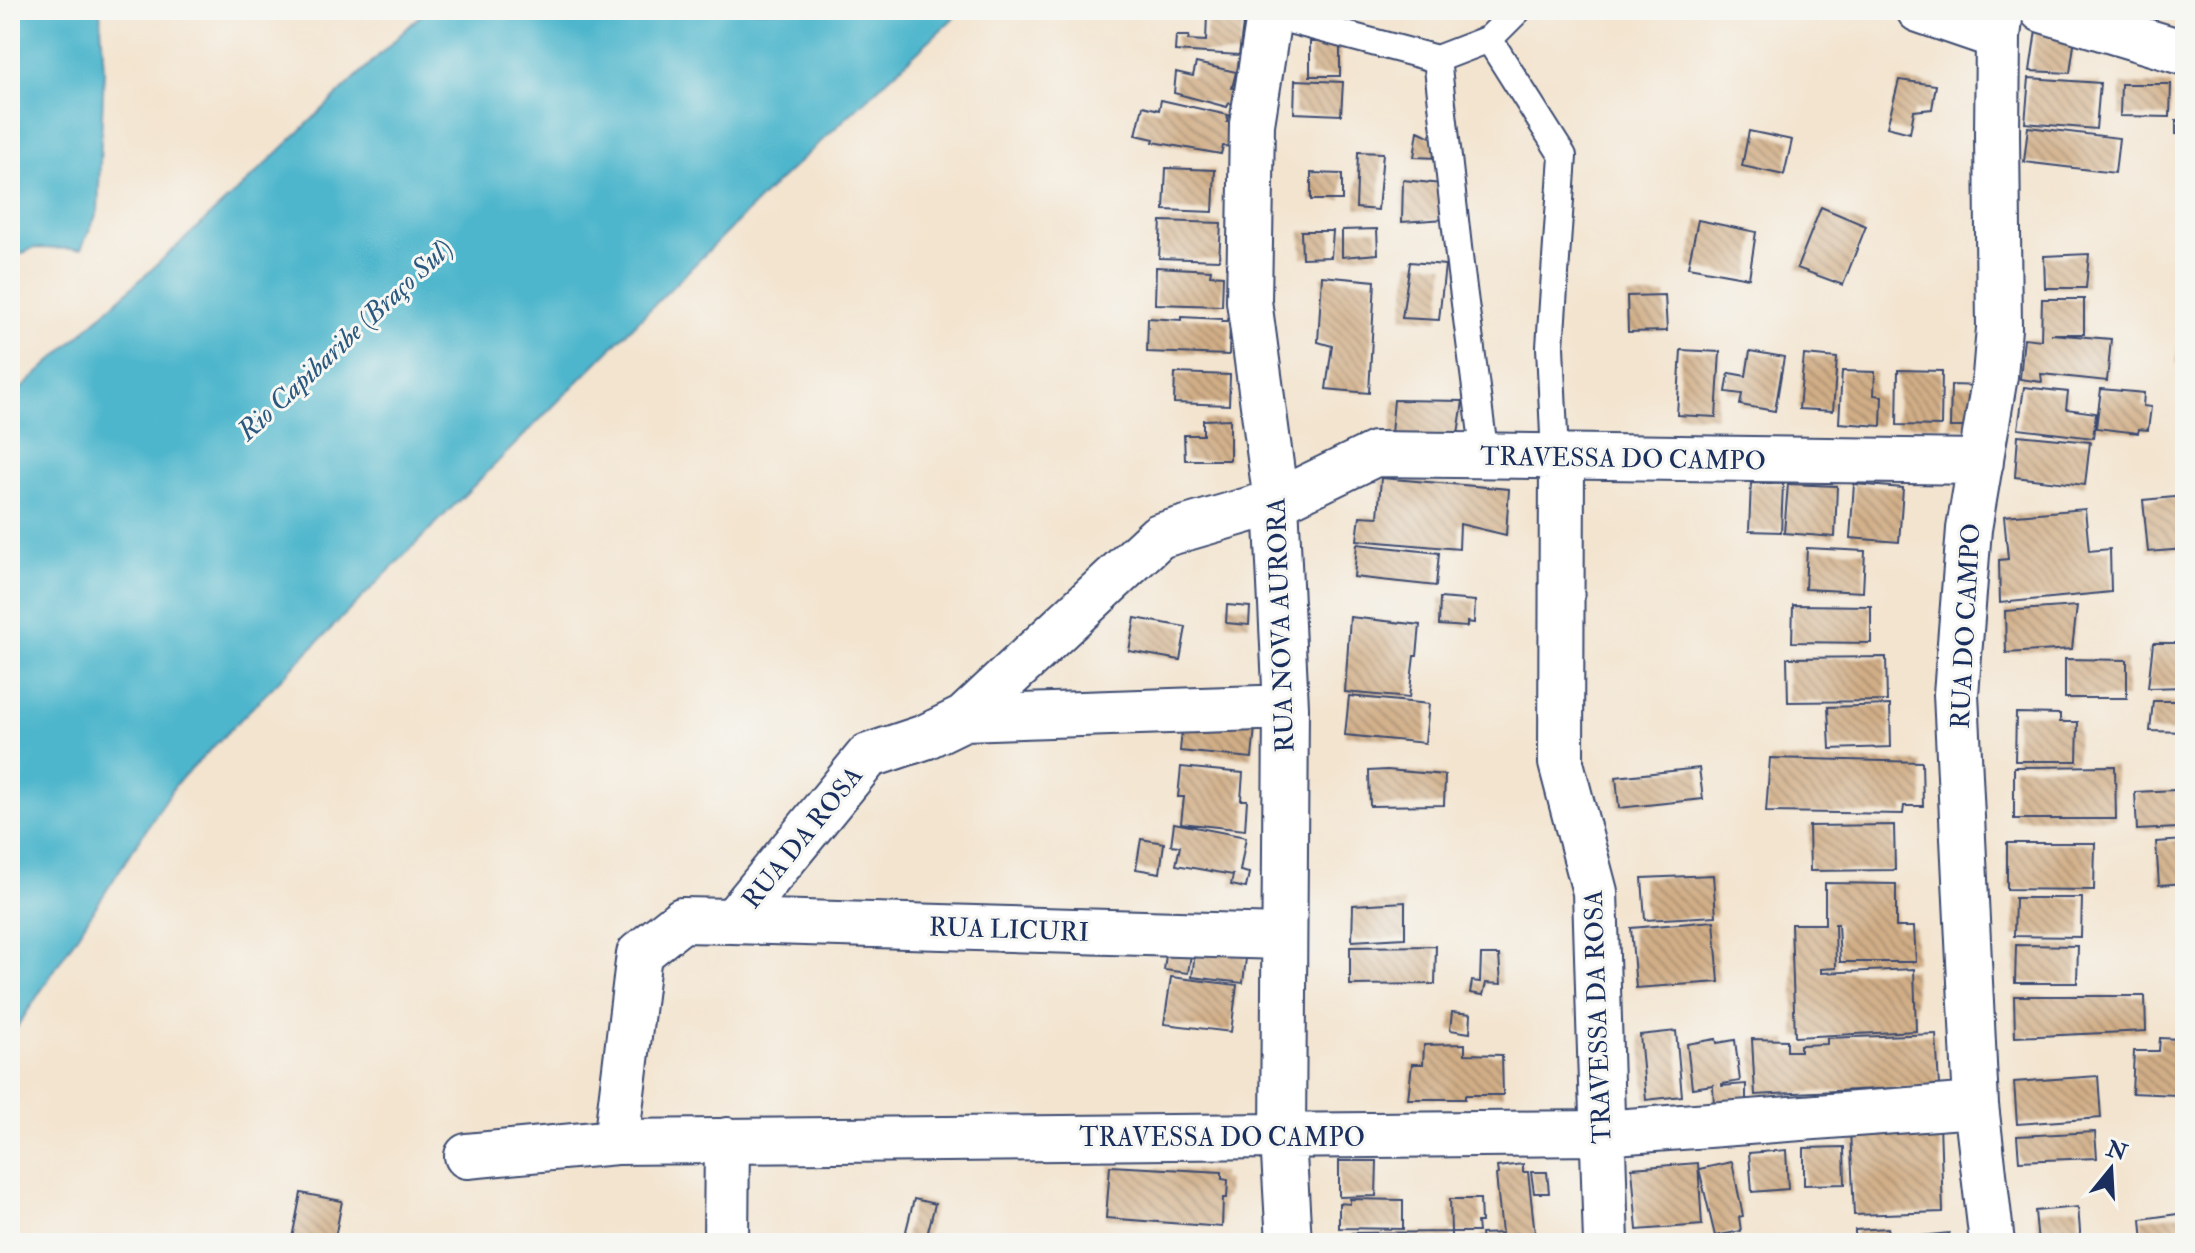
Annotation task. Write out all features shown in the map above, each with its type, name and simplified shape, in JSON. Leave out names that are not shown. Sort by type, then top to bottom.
[{"type":"street","points":[[1919,10],[2000,23]]},
{"type":"street","points":[[2042,10],[2185,53]]},
{"type":"street","name":"RUA NOVA AURORA","points":[[1270,12],[1252,124],[1249,301],[1276,502],[1286,707],[1283,1137],[1289,1243]]},
{"type":"street","name":"RUA DO CAMPO","points":[[1992,1243],[1976,1105],[1956,694],[1969,529],[1995,376],[1999,328],[2000,23]]},
{"type":"street","name":"TRAVESSA DO CAMPO","points":[[1276,502],[1375,454],[1981,462]]},
{"type":"street","name":"TRAVESSA DA ROSA","points":[[1558,458],[1561,763],[1595,892],[1606,1243]]},
{"type":"street","name":"RUA DA ROSA","points":[[616,1142],[639,954],[682,920],[733,921],[868,756],[925,737],[964,718],[1159,536],[1276,502]]},
{"type":"street","points":[[964,718],[1286,707]]},
{"type":"street","name":"RUA LICURI","points":[[733,921],[1284,937]]},
{"type":"street","name":"TRAVESSA DO CAMPO","points":[[467,1156],[616,1142],[1601,1133],[1976,1105]]},
{"type":"street","points":[[726,1243],[727,1140]]},
{"type":"lane","points":[[1270,12],[1437,59],[1489,39],[1518,10]]},
{"type":"lane","points":[[1489,39],[1563,156],[1550,347],[1558,458]]},
{"type":"lane","points":[[1437,59],[1485,457]]},
{"type":"water","points":[[10,10],[100,10],[104,70],[98,211],[81,249],[33,248],[10,260]]},
{"type":"water","name":"Rio Capibaribe (Braço Sul)","points":[[426,10],[962,10],[771,188],[176,784],[10,1038],[10,399],[247,182]]},
{"type":"building","points":[[1207,15],[1244,17],[1239,55],[1175,51],[1176,36],[1206,41]]},
{"type":"building","points":[[2077,23],[2070,73],[2030,71],[2036,30]]},
{"type":"building","points":[[1310,42],[1340,42],[1340,76],[1310,76]]},
{"type":"building","points":[[1196,63],[1236,72],[1232,88],[1242,90],[1239,106],[1229,103],[1227,107],[1174,93],[1176,72],[1193,76]]},
{"type":"building","points":[[2029,78],[2100,83],[2096,129],[2025,123]]},
{"type":"building","points":[[1295,80],[1343,82],[1341,115],[1294,113]]},
{"type":"building","points":[[1899,80],[1936,85],[1932,109],[1914,111],[1910,133],[1887,127]]},
{"type":"building","points":[[2121,84],[2171,84],[2170,117],[2120,116]]},
{"type":"building","points":[[2183,90],[2185,135],[2176,134],[2176,120],[2181,120]]},
{"type":"building","points":[[1161,100],[1228,115],[1227,122],[1236,124],[1232,147],[1223,146],[1221,154],[1153,142],[1154,139],[1136,135],[1143,106],[1159,110]]},
{"type":"building","points":[[2028,127],[2119,138],[2115,173],[2024,162]]},
{"type":"building","points":[[1418,131],[1433,138],[1438,158],[1414,157]]},
{"type":"building","points":[[1749,131],[1792,140],[1784,175],[1742,166]]},
{"type":"building","points":[[1358,152],[1383,153],[1378,210],[1356,208]]},
{"type":"building","points":[[1166,168],[1215,170],[1213,212],[1164,210]]},
{"type":"building","points":[[1311,173],[1342,174],[1342,200],[1311,200]]},
{"type":"building","points":[[1403,180],[1441,184],[1446,219],[1402,222]]},
{"type":"building","points":[[1821,207],[1866,226],[1843,285],[1797,268]]},
{"type":"building","points":[[1698,220],[1756,232],[1749,278],[1688,267]]},
{"type":"building","points":[[1161,221],[1221,223],[1219,260],[1159,258]]},
{"type":"building","points":[[1377,229],[1378,254],[1342,257],[1342,230]]},
{"type":"building","points":[[1301,231],[1333,231],[1331,257],[1302,258]]},
{"type":"building","points":[[2183,252],[2185,289],[2179,289]]},
{"type":"building","points":[[2089,254],[2086,288],[2045,288],[2044,256]]},
{"type":"building","points":[[1410,262],[1445,265],[1439,320],[1402,318]]},
{"type":"building","points":[[1156,267],[1211,270],[1210,275],[1223,276],[1222,306],[1155,304]]},
{"type":"building","points":[[1322,276],[1375,281],[1369,393],[1326,389],[1332,346],[1318,342]]},
{"type":"building","points":[[1665,295],[1667,331],[1628,332],[1627,296]]},
{"type":"building","points":[[2042,299],[2084,299],[2084,334],[2051,334],[2111,339],[2107,381],[2041,374],[2042,382],[2020,379],[2024,338],[2041,340]]},
{"type":"building","points":[[1181,317],[1230,321],[1229,355],[1147,352],[1148,318],[1181,320]]},
{"type":"building","points":[[2180,325],[2185,325],[2185,364],[2176,363]]},
{"type":"building","points":[[1681,350],[1720,352],[1716,417],[1677,415]]},
{"type":"building","points":[[1750,351],[1784,357],[1775,411],[1740,405],[1742,394],[1726,392],[1729,373],[1746,376]]},
{"type":"building","points":[[1804,355],[1837,358],[1833,411],[1799,409]]},
{"type":"building","points":[[1898,370],[1942,371],[1941,426],[1897,425]]},
{"type":"building","points":[[1842,371],[1875,372],[1874,395],[1882,396],[1881,426],[1839,423]]},
{"type":"building","points":[[1175,373],[1230,375],[1229,405],[1174,403]]},
{"type":"building","points":[[1951,385],[1982,386],[1981,427],[1950,427]]},
{"type":"building","points":[[2024,387],[2068,392],[2066,409],[2096,413],[2093,438],[2018,429]]},
{"type":"building","points":[[2101,389],[2144,393],[2143,406],[2151,407],[2148,430],[2139,429],[2138,433],[2096,428]]},
{"type":"building","points":[[1394,400],[1463,401],[1456,447],[1391,434]]},
{"type":"building","points":[[1230,419],[1230,460],[1185,460],[1184,435],[1203,435],[1203,420]]},
{"type":"building","points":[[2018,435],[2090,442],[2085,485],[2015,477]]},
{"type":"building","points":[[1381,478],[1509,489],[1506,535],[1460,524],[1459,549],[1357,540],[1360,516],[1378,517]]},
{"type":"building","points":[[1751,483],[1783,484],[1781,532],[1749,531]]},
{"type":"building","points":[[1788,484],[1837,486],[1835,537],[1784,533]]},
{"type":"building","points":[[1854,484],[1903,488],[1899,542],[1850,538]]},
{"type":"building","points":[[2185,496],[2185,549],[2148,552],[2143,500]]},
{"type":"building","points":[[2085,509],[2089,551],[2110,549],[2111,592],[2000,603],[1999,560],[2008,559],[2004,516]]},
{"type":"building","points":[[1357,544],[1439,553],[1436,586],[1354,577]]},
{"type":"building","points":[[1807,548],[1865,551],[1863,592],[1805,589]]},
{"type":"building","points":[[1440,598],[1475,601],[1474,623],[1467,622],[1467,627],[1439,625]]},
{"type":"building","points":[[1227,605],[1250,607],[1249,625],[1226,623]]},
{"type":"building","points":[[1793,605],[1871,606],[1871,643],[1792,642]]},
{"type":"building","points":[[2077,606],[2072,649],[2006,653],[2005,611]]},
{"type":"building","points":[[1350,617],[1420,625],[1409,698],[1345,692]]},
{"type":"building","points":[[1135,618],[1186,627],[1180,660],[1129,651]]},
{"type":"building","points":[[2153,643],[2185,643],[2185,687],[2148,688]]},
{"type":"building","points":[[1886,657],[1887,701],[1788,702],[1787,658]]},
{"type":"building","points":[[2065,659],[2127,660],[2127,698],[2065,698]]},
{"type":"building","points":[[1349,696],[1429,704],[1425,743],[1345,735]]},
{"type":"building","points":[[2153,701],[2185,701],[2185,732],[2150,731]]},
{"type":"building","points":[[1890,705],[1891,747],[1830,749],[1828,707]]},
{"type":"building","points":[[2016,713],[2060,714],[2060,722],[2078,722],[2077,761],[2015,761]]},
{"type":"building","points":[[1256,717],[1252,758],[1180,751],[1182,729]]},
{"type":"building","points":[[1770,758],[1922,762],[1923,806],[1904,806],[1903,814],[1766,812]]},
{"type":"building","points":[[2115,766],[2116,819],[2014,819],[2014,767]]},
{"type":"building","points":[[1181,767],[1243,773],[1241,800],[1247,800],[1245,830],[1181,823],[1184,797],[1178,797]]},
{"type":"building","points":[[1699,768],[1703,799],[1619,808],[1616,777]]},
{"type":"building","points":[[1369,771],[1445,775],[1444,805],[1370,806]]},
{"type":"building","points":[[2175,790],[2178,828],[2137,830],[2135,792]]},
{"type":"building","points":[[1174,823],[1246,837],[1240,871],[1249,873],[1246,888],[1231,885],[1233,875],[1176,865],[1180,846],[1171,845]]},
{"type":"building","points":[[1894,825],[1895,870],[1810,871],[1809,826]]},
{"type":"building","points":[[1141,839],[1164,843],[1160,873],[1136,869]]},
{"type":"building","points":[[2185,840],[2185,883],[2159,885],[2156,842]]},
{"type":"building","points":[[2007,843],[2095,843],[2094,890],[2007,889]]},
{"type":"building","points":[[1713,875],[1716,916],[1645,920],[1642,878]]},
{"type":"building","points":[[1825,883],[1896,884],[1896,927],[1914,927],[1916,962],[1840,962],[1838,924],[1835,924],[1836,968],[1821,969],[1821,973],[1914,969],[1916,1031],[1795,1037],[1791,924],[1825,924]]},
{"type":"building","points":[[2015,898],[2082,898],[2081,937],[2014,936]]},
{"type":"building","points":[[1405,902],[1405,938],[1352,941],[1353,905]]},
{"type":"building","points":[[1714,921],[1719,982],[1636,988],[1631,928]]},
{"type":"building","points":[[1168,939],[1193,942],[1188,973],[1164,970]]},
{"type":"building","points":[[1196,944],[1247,950],[1243,983],[1192,977]]},
{"type":"building","points":[[2016,945],[2078,946],[2077,983],[2015,983]]},
{"type":"building","points":[[1436,946],[1435,984],[1350,985],[1350,947]]},
{"type":"building","points":[[1481,955],[1499,955],[1501,984],[1486,983],[1483,995],[1470,993],[1472,981],[1480,982]]},
{"type":"building","points":[[1171,977],[1237,985],[1231,1032],[1164,1024]]},
{"type":"building","points":[[2014,996],[2145,996],[2146,1031],[2015,1037]]},
{"type":"building","points":[[1452,1012],[1471,1014],[1470,1033],[1450,1030]]},
{"type":"building","points":[[1676,1031],[1682,1096],[1646,1100],[1640,1035]]},
{"type":"building","points":[[1936,1034],[1939,1086],[1755,1095],[1752,1039],[1787,1040],[1787,1051],[1800,1051],[1800,1045],[1827,1044],[1827,1038]]},
{"type":"building","points":[[2160,1038],[2179,1039],[2177,1095],[2132,1093],[2134,1051],[2159,1051]]},
{"type":"building","points":[[1716,1039],[1717,1043],[1735,1040],[1740,1081],[1722,1086],[1746,1084],[1746,1105],[1714,1107],[1713,1085],[1692,1088],[1687,1044]]},
{"type":"building","points":[[1465,1044],[1465,1054],[1502,1055],[1503,1095],[1408,1099],[1412,1064],[1423,1064],[1424,1045]]},
{"type":"building","points":[[2098,1076],[2101,1118],[2017,1124],[2014,1082]]},
{"type":"building","points":[[1940,1123],[1943,1212],[1854,1215],[1850,1129]]},
{"type":"building","points":[[2095,1132],[2097,1158],[2019,1161],[2017,1136]]},
{"type":"building","points":[[1844,1147],[1845,1184],[1804,1185],[1804,1148]]},
{"type":"building","points":[[1786,1150],[1788,1189],[1752,1192],[1749,1153]]},
{"type":"building","points":[[1339,1161],[1377,1161],[1376,1196],[1339,1197]]},
{"type":"building","points":[[1732,1162],[1743,1216],[1739,1217],[1741,1231],[1715,1236],[1699,1169]]},
{"type":"building","points":[[1698,1163],[1702,1225],[1637,1230],[1632,1168]]},
{"type":"building","points":[[1523,1164],[1523,1172],[1528,1172],[1536,1243],[1482,1243],[1481,1234],[1502,1233],[1497,1167]]},
{"type":"building","points":[[1110,1166],[1222,1172],[1222,1179],[1228,1180],[1227,1198],[1223,1198],[1222,1227],[1106,1218]]},
{"type":"building","points":[[1531,1172],[1547,1172],[1549,1193],[1534,1193]]},
{"type":"building","points":[[301,1193],[342,1201],[334,1243],[291,1243]]},
{"type":"building","points":[[914,1199],[935,1204],[925,1243],[903,1243]]},
{"type":"building","points":[[1350,1199],[1403,1200],[1403,1229],[1339,1228],[1339,1203],[1350,1204]]},
{"type":"building","points":[[1450,1199],[1480,1199],[1478,1232],[1451,1232]]},
{"type":"building","points":[[2078,1207],[2081,1243],[2038,1243],[2035,1211]]},
{"type":"building","points":[[2185,1213],[2185,1243],[2143,1243],[2141,1219]]},
{"type":"building","points":[[1888,1228],[1890,1239],[1949,1233],[1949,1243],[1855,1243],[1855,1230]]},
{"type":"building","points":[[1451,1232],[1451,1243],[1352,1243],[1352,1233]]},
{"type":"building","points":[[1841,1238],[1841,1243],[1806,1243],[1806,1239]]}]
